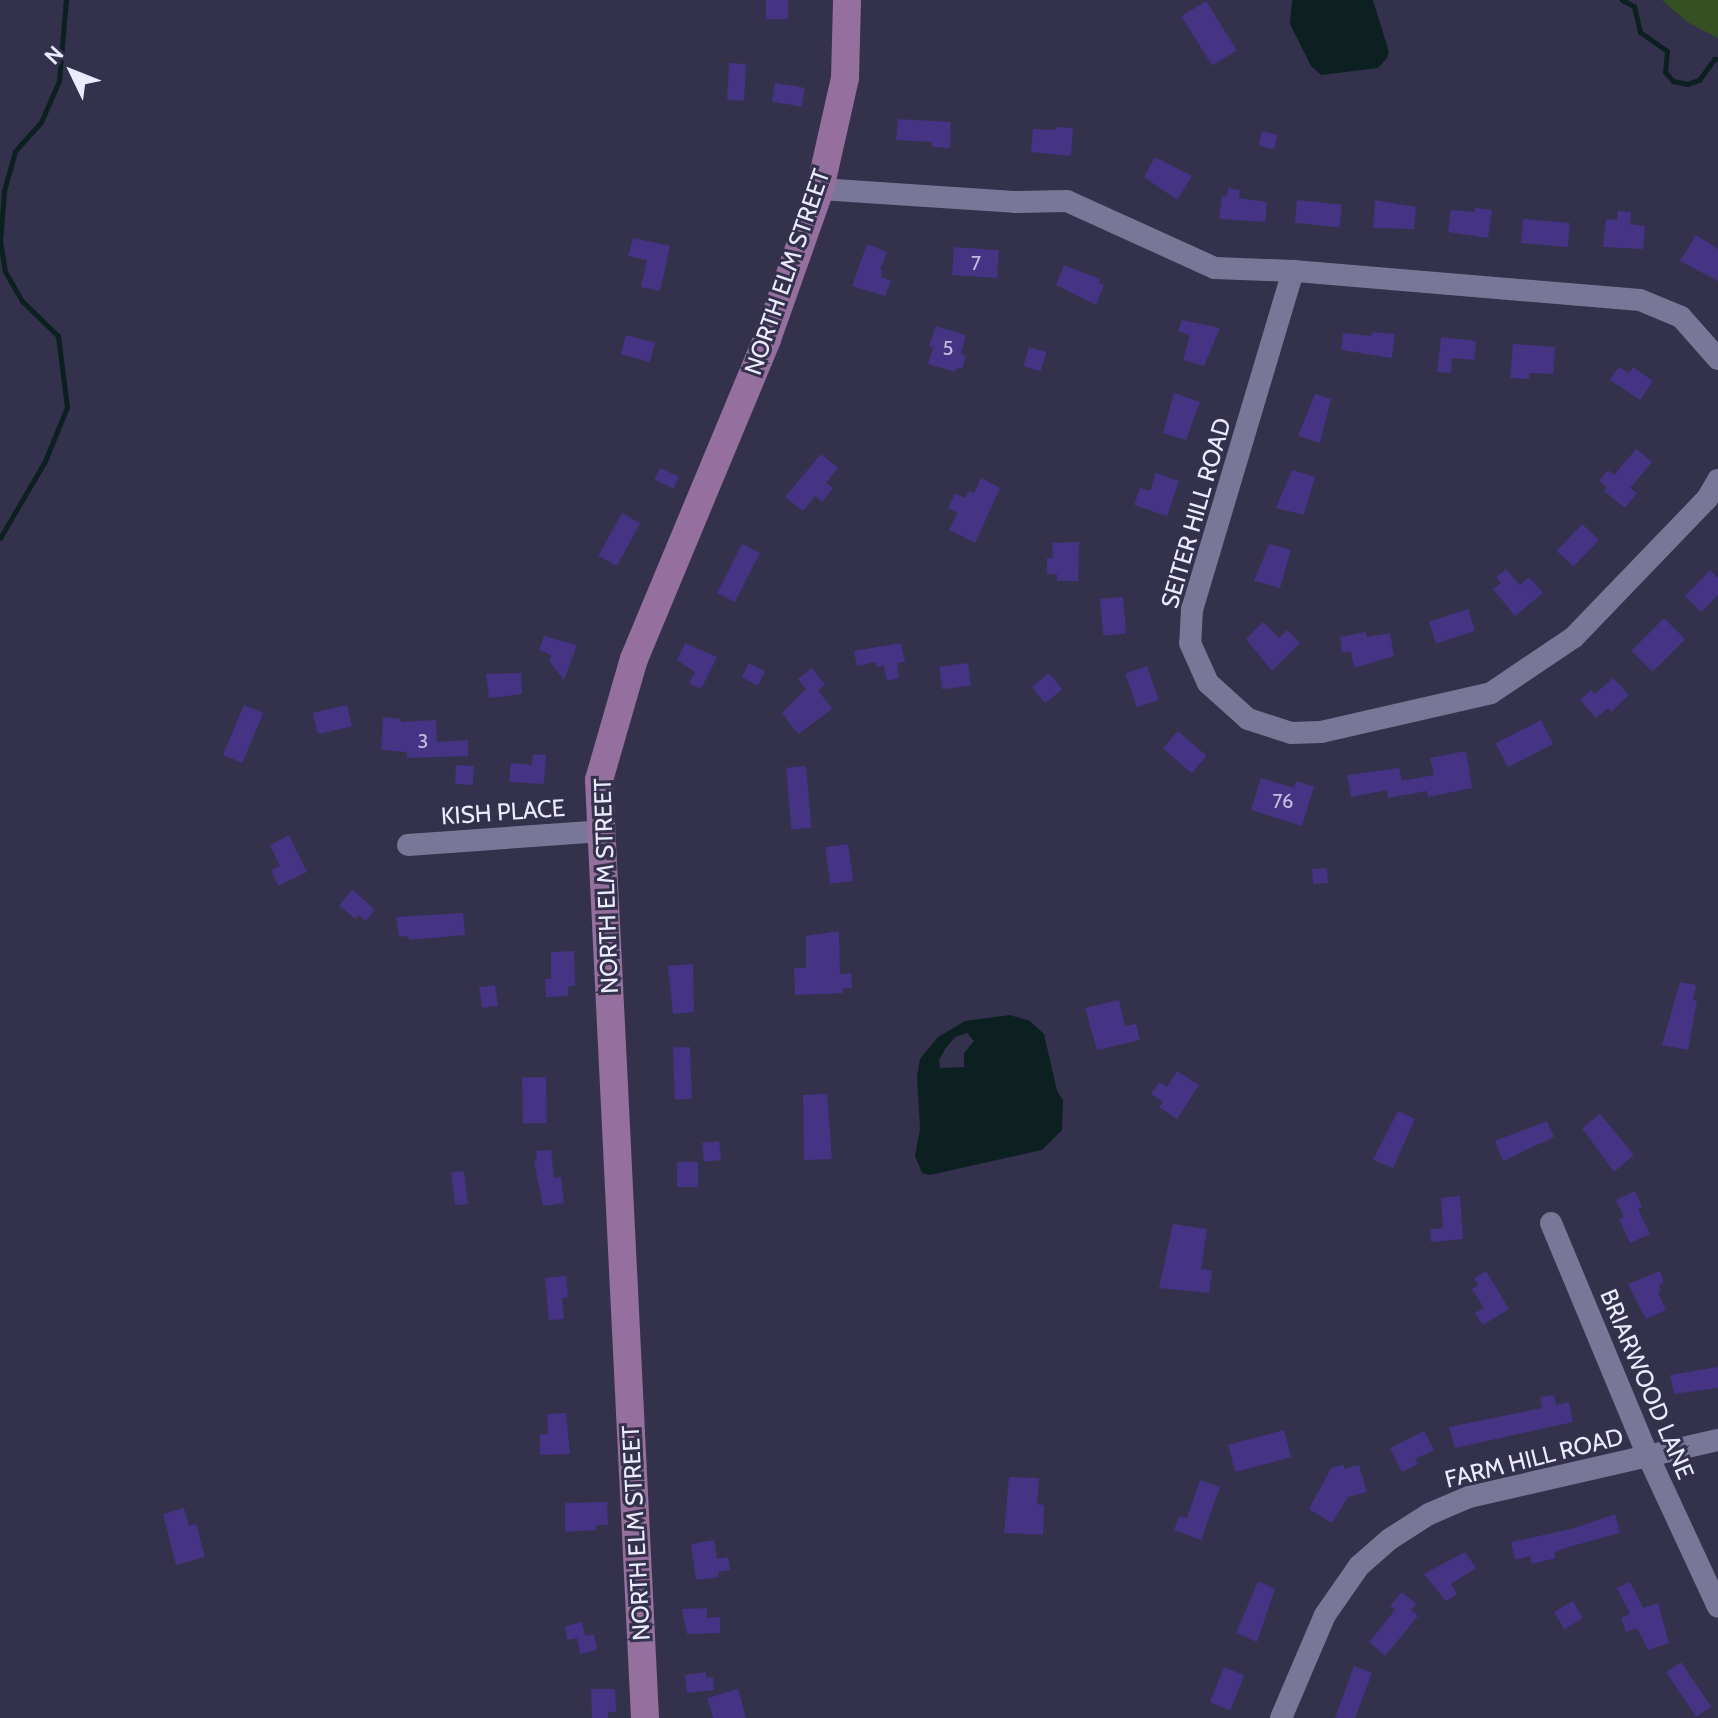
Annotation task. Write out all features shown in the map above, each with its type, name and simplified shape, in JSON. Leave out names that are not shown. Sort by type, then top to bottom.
[{"type":"main road","name":"NORTH ELM STREET","points":[[645,1718],[599,780],[634,659],[767,339],[820,189],[845,78],[847,0]]},
{"type":"street","points":[[820,189],[1014,202],[1067,201],[1215,268],[1293,271],[1640,300],[1681,317],[1718,359]]},
{"type":"street","name":"SEITER HILL ROAD","points":[[1293,271],[1192,609],[1190,643],[1208,683],[1248,719],[1291,733],[1321,732],[1491,693],[1574,637],[1707,499],[1718,480]]},
{"type":"street","name":"KISH PLACE","points":[[408,845],[601,831]]},
{"type":"street","name":"BRIARWOOD LANE","points":[[1551,1223],[1648,1456],[1718,1607]]},
{"type":"street","name":"FARM HILL ROAD","points":[[1281,1718],[1325,1615],[1359,1566],[1390,1539],[1429,1514],[1469,1497],[1718,1440]]},
{"type":"green space","points":[[1662,0],[1718,0],[1718,38],[1687,22]]},
{"type":"shaded area","points":[[1292,0],[1373,0],[1389,52],[1387,58],[1378,68],[1321,75],[1311,66],[1290,24]]},
{"type":"shaded area","points":[[1010,1015],[1030,1021],[1044,1034],[1057,1091],[1063,1100],[1062,1130],[1042,1150],[930,1175],[922,1173],[915,1156],[920,1129],[917,1076],[920,1059],[938,1037],[965,1021]],"holes":[[[967,1033],[974,1041],[964,1053],[964,1067],[940,1068],[939,1060],[955,1037]]]},
{"type":"building","points":[[766,0],[788,0],[788,19],[766,19]]},
{"type":"building","points":[[1206,1],[1237,50],[1212,66],[1181,16]]},
{"type":"building","points":[[729,63],[746,64],[744,101],[727,100]]},
{"type":"building","points":[[775,83],[805,88],[802,106],[772,102]]},
{"type":"building","points":[[898,119],[951,122],[950,148],[932,147],[932,142],[896,140]]},
{"type":"building","points":[[1056,127],[1073,128],[1071,156],[1031,152],[1033,129],[1056,130]]},
{"type":"building","points":[[1262,131],[1278,135],[1274,149],[1258,146]]},
{"type":"building","points":[[1155,157],[1192,176],[1177,200],[1144,177]]},
{"type":"building","points":[[1228,188],[1240,190],[1239,198],[1267,202],[1265,222],[1219,219],[1222,196],[1227,197]]},
{"type":"building","points":[[1297,200],[1342,205],[1339,228],[1295,223]]},
{"type":"building","points":[[1375,200],[1416,207],[1414,229],[1373,228]]},
{"type":"building","points":[[1475,208],[1492,210],[1488,238],[1448,232],[1451,210],[1475,212]]},
{"type":"building","points":[[1618,211],[1631,212],[1630,224],[1645,226],[1643,249],[1603,247],[1606,219],[1617,220]]},
{"type":"building","points":[[1523,219],[1570,223],[1568,247],[1521,243]]},
{"type":"building","points":[[1696,235],[1718,249],[1718,281],[1680,261]]},
{"type":"building","points":[[633,238],[670,246],[660,291],[641,287],[647,260],[628,256]]},
{"type":"building","points":[[867,244],[887,252],[880,270],[883,271],[881,277],[891,281],[885,296],[852,286]]},
{"type":"building","points":[[954,247],[999,250],[997,278],[952,275]]},
{"type":"building","points":[[1064,265],[1100,279],[1099,283],[1104,285],[1096,305],[1056,285]]},
{"type":"building","points":[[1182,320],[1220,328],[1204,366],[1183,360],[1190,335],[1178,331]]},
{"type":"building","points":[[936,326],[966,335],[961,354],[966,356],[962,369],[956,368],[955,372],[928,364],[933,348],[929,346]]},
{"type":"building","points":[[1372,332],[1395,334],[1392,358],[1341,350],[1343,333],[1371,336]]},
{"type":"building","points":[[626,335],[655,343],[650,362],[621,354]]},
{"type":"building","points":[[1441,337],[1476,341],[1474,360],[1452,358],[1451,373],[1437,372]]},
{"type":"building","points":[[1513,344],[1555,347],[1553,374],[1529,373],[1529,379],[1510,378]]},
{"type":"building","points":[[1029,347],[1046,352],[1041,371],[1023,366]]},
{"type":"building","points":[[1619,367],[1629,373],[1633,367],[1653,381],[1640,400],[1610,380]]},
{"type":"building","points":[[1174,393],[1200,402],[1186,440],[1163,433]]},
{"type":"building","points":[[1315,394],[1331,399],[1320,443],[1298,436]]},
{"type":"building","points":[[1636,449],[1652,462],[1630,488],[1637,493],[1625,508],[1604,491],[1607,487],[1599,481],[1608,470],[1614,475]]},
{"type":"building","points":[[821,454],[838,468],[826,483],[833,488],[822,502],[815,496],[803,511],[785,497]]},
{"type":"building","points":[[660,468],[679,477],[674,489],[655,480]]},
{"type":"building","points":[[1292,470],[1315,477],[1304,515],[1276,508]]},
{"type":"building","points":[[1156,473],[1179,481],[1167,516],[1134,505],[1140,488],[1150,491]]},
{"type":"building","points":[[981,478],[1000,488],[975,543],[949,530],[958,513],[948,508],[955,493],[965,498],[969,491],[974,493]]},
{"type":"building","points":[[622,513],[640,523],[617,566],[598,556]]},
{"type":"building","points":[[1582,524],[1599,540],[1574,567],[1557,551]]},
{"type":"building","points":[[1079,542],[1078,581],[1057,581],[1057,574],[1047,574],[1047,558],[1053,558],[1052,543]]},
{"type":"building","points":[[742,544],[760,553],[735,602],[717,593]]},
{"type":"building","points":[[1269,544],[1291,550],[1280,588],[1254,581]]},
{"type":"building","points":[[1506,569],[1520,585],[1529,577],[1543,593],[1515,616],[1493,589],[1501,583],[1496,577]]},
{"type":"building","points":[[1710,570],[1718,578],[1718,595],[1701,612],[1685,596]]},
{"type":"building","points":[[1123,597],[1126,634],[1103,636],[1100,599]]},
{"type":"building","points":[[1468,609],[1475,631],[1436,644],[1429,622]]},
{"type":"building","points":[[1664,618],[1685,639],[1653,672],[1631,651]]},
{"type":"building","points":[[1263,622],[1279,638],[1287,630],[1300,643],[1272,671],[1246,639]]},
{"type":"building","points":[[1366,632],[1367,637],[1390,633],[1394,656],[1354,668],[1351,651],[1342,653],[1340,637]]},
{"type":"building","points":[[544,636],[577,645],[564,680],[549,661],[551,655],[539,650]]},
{"type":"building","points":[[685,643],[717,657],[701,689],[689,683],[695,672],[677,660]]},
{"type":"building","points":[[901,643],[905,662],[897,663],[899,678],[887,681],[884,666],[877,667],[876,662],[857,666],[854,651]]},
{"type":"building","points":[[749,663],[765,671],[758,685],[742,677]]},
{"type":"building","points":[[968,663],[971,686],[942,689],[939,667]]},
{"type":"building","points":[[1147,666],[1159,700],[1137,708],[1125,673]]},
{"type":"building","points":[[812,668],[825,685],[818,690],[832,709],[798,734],[782,713],[806,689],[798,679]]},
{"type":"building","points":[[521,673],[522,694],[489,698],[486,674]]},
{"type":"building","points":[[1049,673],[1062,689],[1045,703],[1032,687]]},
{"type":"building","points":[[1613,678],[1629,695],[1611,712],[1608,708],[1596,718],[1580,700],[1591,690],[1595,694]]},
{"type":"building","points":[[244,705],[263,713],[242,763],[223,755]]},
{"type":"building","points":[[347,705],[352,726],[318,734],[313,713]]},
{"type":"building","points":[[383,717],[401,719],[401,722],[436,720],[437,742],[468,740],[468,756],[407,758],[407,752],[381,750]]},
{"type":"building","points":[[1541,720],[1553,744],[1508,767],[1496,743]]},
{"type":"building","points":[[1178,731],[1207,756],[1192,773],[1163,748]]},
{"type":"building","points":[[1466,751],[1472,788],[1428,797],[1427,791],[1388,798],[1387,790],[1351,797],[1347,775],[1399,768],[1402,781],[1434,775],[1430,758]]},
{"type":"building","points":[[533,754],[546,755],[544,784],[509,782],[511,763],[532,765]]},
{"type":"building","points":[[456,765],[474,766],[473,785],[455,784]]},
{"type":"building","points":[[806,766],[811,828],[791,830],[786,768]]},
{"type":"building","points":[[1261,778],[1294,788],[1296,781],[1314,787],[1302,826],[1251,810]]},
{"type":"building","points":[[289,835],[307,872],[278,886],[271,870],[280,866],[270,845]]},
{"type":"building","points":[[848,844],[853,881],[830,884],[825,847]]},
{"type":"building","points":[[1327,868],[1328,883],[1313,884],[1312,869]]},
{"type":"building","points":[[352,889],[375,910],[366,921],[358,915],[356,919],[339,906]]},
{"type":"building","points":[[463,913],[465,935],[409,940],[408,936],[399,937],[396,917]]},
{"type":"building","points":[[839,931],[840,974],[851,973],[852,988],[843,988],[843,993],[795,995],[794,968],[806,968],[806,936]]},
{"type":"building","points":[[574,951],[575,986],[568,986],[568,996],[546,997],[545,979],[551,979],[551,952]]},
{"type":"building","points":[[693,964],[694,1012],[673,1014],[668,966]]},
{"type":"building","points":[[1680,982],[1696,985],[1693,1000],[1697,1001],[1688,1050],[1662,1045]]},
{"type":"building","points":[[495,985],[498,1006],[482,1008],[479,987]]},
{"type":"building","points":[[1119,1000],[1125,1026],[1136,1024],[1140,1040],[1097,1050],[1085,1008]]},
{"type":"building","points":[[690,1047],[692,1099],[675,1100],[673,1048]]},
{"type":"building","points":[[1177,1071],[1199,1085],[1177,1119],[1159,1107],[1163,1102],[1151,1094],[1159,1082],[1167,1087]]},
{"type":"building","points":[[522,1077],[546,1077],[547,1123],[523,1123]]},
{"type":"building","points":[[827,1094],[832,1159],[804,1160],[803,1095]]},
{"type":"building","points":[[1398,1111],[1415,1119],[1393,1168],[1373,1160]]},
{"type":"building","points":[[1600,1114],[1634,1155],[1614,1172],[1582,1128]]},
{"type":"building","points":[[1547,1121],[1554,1137],[1503,1161],[1495,1141]]},
{"type":"building","points":[[719,1141],[721,1160],[704,1162],[702,1143]]},
{"type":"building","points":[[551,1150],[554,1178],[561,1177],[564,1203],[543,1206],[534,1161],[537,1160],[536,1151]]},
{"type":"building","points":[[677,1162],[698,1162],[698,1187],[677,1187]]},
{"type":"building","points":[[464,1171],[468,1204],[455,1205],[451,1173]]},
{"type":"building","points":[[1635,1191],[1642,1207],[1638,1209],[1650,1234],[1630,1243],[1619,1219],[1624,1217],[1616,1200]]},
{"type":"building","points":[[1460,1196],[1463,1239],[1431,1242],[1430,1229],[1443,1228],[1441,1198]]},
{"type":"building","points":[[1173,1224],[1207,1229],[1201,1269],[1212,1271],[1209,1293],[1159,1288]]},
{"type":"building","points":[[1486,1271],[1509,1309],[1483,1325],[1475,1313],[1484,1308],[1472,1289],[1478,1285],[1474,1278]]},
{"type":"building","points":[[1660,1271],[1664,1282],[1659,1285],[1661,1291],[1658,1292],[1666,1310],[1646,1319],[1628,1284]]},
{"type":"building","points":[[566,1276],[568,1297],[562,1298],[564,1319],[549,1320],[545,1278]]},
{"type":"building","points":[[1718,1367],[1718,1388],[1674,1394],[1670,1375]]},
{"type":"building","points":[[1554,1395],[1556,1405],[1569,1402],[1573,1422],[1455,1448],[1449,1427],[1542,1408],[1540,1397]]},
{"type":"building","points":[[566,1413],[570,1454],[540,1455],[540,1434],[548,1434],[547,1414]]},
{"type":"building","points":[[1284,1430],[1291,1457],[1235,1472],[1228,1445]]},
{"type":"building","points":[[1424,1431],[1434,1450],[1415,1459],[1418,1464],[1402,1472],[1390,1448]]},
{"type":"building","points":[[1343,1465],[1345,1469],[1359,1465],[1367,1492],[1348,1497],[1332,1523],[1309,1509],[1331,1468]]},
{"type":"building","points":[[1009,1477],[1039,1478],[1037,1504],[1044,1505],[1043,1535],[1004,1533]]},
{"type":"building","points":[[1200,1480],[1220,1487],[1201,1540],[1174,1530],[1179,1516],[1187,1518]]},
{"type":"building","points":[[607,1502],[608,1525],[596,1525],[596,1530],[565,1532],[565,1503]]},
{"type":"building","points":[[184,1508],[189,1526],[196,1524],[205,1557],[176,1565],[163,1514]]},
{"type":"building","points":[[1615,1514],[1620,1533],[1565,1548],[1554,1553],[1556,1558],[1532,1564],[1530,1556],[1515,1560],[1511,1542],[1575,1528]]},
{"type":"building","points":[[714,1540],[717,1559],[728,1557],[730,1570],[718,1572],[719,1577],[696,1580],[691,1544]]},
{"type":"building","points":[[1465,1552],[1476,1568],[1451,1584],[1457,1594],[1446,1601],[1424,1574]]},
{"type":"building","points":[[1258,1581],[1275,1589],[1257,1642],[1236,1633]]},
{"type":"building","points":[[1630,1582],[1643,1608],[1658,1603],[1669,1643],[1648,1650],[1637,1628],[1626,1632],[1621,1618],[1630,1614],[1617,1588]]},
{"type":"building","points":[[1402,1592],[1416,1604],[1411,1610],[1418,1616],[1385,1656],[1369,1642],[1395,1610],[1390,1606]]},
{"type":"building","points":[[1573,1601],[1583,1618],[1564,1629],[1554,1612]]},
{"type":"building","points":[[707,1608],[707,1618],[720,1617],[720,1633],[687,1634],[682,1609]]},
{"type":"building","points":[[582,1622],[585,1636],[594,1634],[597,1650],[580,1654],[577,1638],[567,1640],[565,1626]]},
{"type":"building","points":[[1681,1662],[1711,1707],[1696,1717],[1666,1672]]},
{"type":"building","points":[[1354,1666],[1372,1673],[1355,1718],[1335,1718]]},
{"type":"building","points":[[1224,1667],[1244,1675],[1230,1710],[1210,1702]]},
{"type":"building","points":[[706,1672],[706,1678],[713,1677],[714,1690],[687,1693],[685,1675]]},
{"type":"building","points":[[591,1689],[615,1689],[616,1712],[608,1712],[608,1718],[592,1718]]},
{"type":"building","points":[[738,1689],[746,1718],[713,1718],[707,1698]]},
{"type":"waterway","points":[[0,538],[45,461],[67,407],[58,336],[22,301],[5,272],[0,242],[4,191],[15,151],[41,122],[59,81],[66,0]]},
{"type":"waterway","points":[[1622,0],[1634,6],[1640,32],[1667,51],[1665,72],[1673,81],[1687,84],[1699,80],[1714,59],[1718,59]]}]
